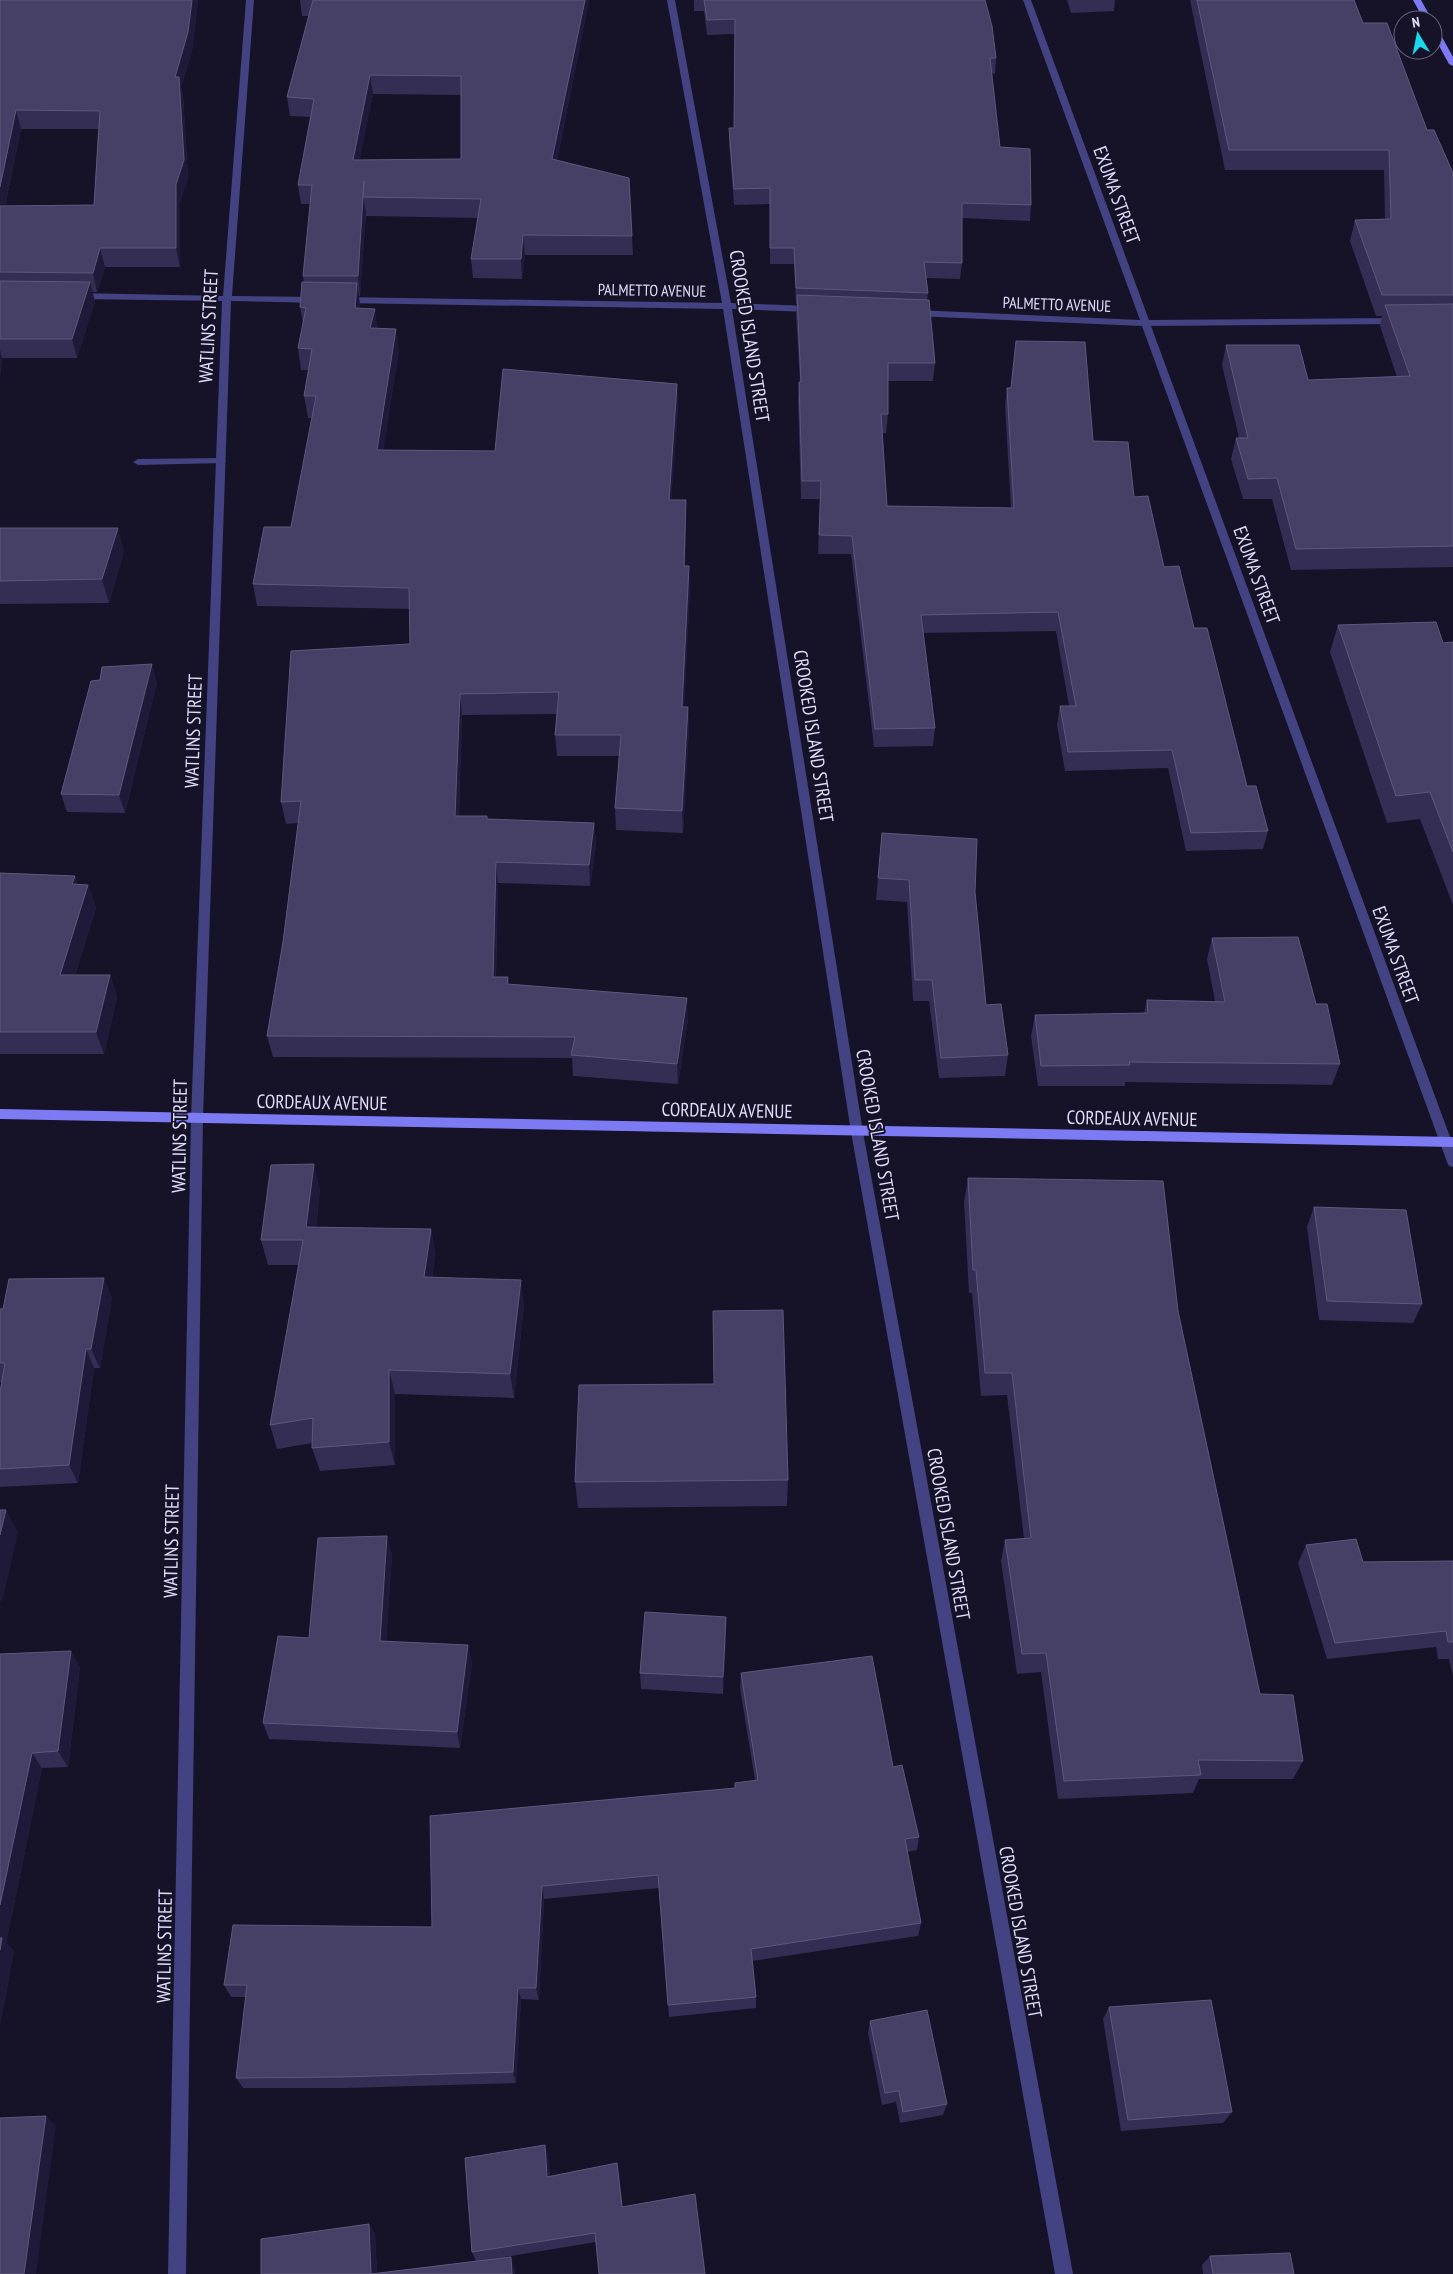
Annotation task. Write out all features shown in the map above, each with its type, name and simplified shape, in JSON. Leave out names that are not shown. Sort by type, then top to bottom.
[{"type":"street","name":"WATLINS STREET","points":[[177,2274],[198,1118],[227,299],[250,0]]},
{"type":"street","name":"CROOKED ISLAND STREET","points":[[671,0],[727,306],[857,1132],[1064,2274]]},
{"type":"street","name":"EXUMA STREET","points":[[1027,0],[1449,1142],[1453,1162]]},
{"type":"street","points":[[1443,46],[1453,64]]},
{"type":"street","name":"PALMETTO AVENUE","points":[[69,296],[727,306],[827,310]]},
{"type":"street","name":"PALMETTO AVENUE","points":[[906,313],[1146,323],[1403,321]]},
{"type":"street","points":[[138,462],[221,461]]},
{"type":"street","name":"CORDEAUX AVENUE","points":[[0,1114],[1449,1142]]},
{"type":"building","points":[[0,0],[192,0],[188,32],[175,77],[179,77],[184,160],[176,184],[176,248],[100,248],[93,273],[0,272],[0,206],[94,205],[100,111],[16,110],[0,187]]},
{"type":"building","points":[[313,0],[585,0],[552,159],[629,178],[632,236],[523,235],[521,259],[471,259],[481,199],[363,197],[364,181],[358,276],[303,276],[312,185],[298,185],[314,99],[287,97]],"holes":[[[370,75],[461,76],[461,159],[353,160]]]},
{"type":"building","points":[[704,0],[985,0],[992,26],[996,58],[990,58],[1000,147],[1030,149],[1031,205],[962,203],[962,263],[924,262],[928,293],[796,288],[794,248],[770,248],[770,188],[734,189],[729,128],[734,128],[735,19],[707,20]]},
{"type":"building","points":[[1197,0],[1354,0],[1363,23],[1387,23],[1393,39],[1393,60],[1401,60],[1427,130],[1434,130],[1453,173],[1453,295],[1382,295],[1355,220],[1391,219],[1389,150],[1229,150]]},
{"type":"building","points":[[0,281],[90,282],[72,339],[0,339]]},
{"type":"building","points":[[302,282],[357,283],[355,308],[375,309],[370,328],[396,329],[377,450],[495,451],[503,369],[677,384],[669,500],[686,500],[684,566],[689,566],[682,707],[688,707],[682,811],[615,808],[621,735],[555,735],[559,692],[460,694],[455,816],[487,816],[487,819],[594,823],[589,865],[496,862],[493,977],[508,977],[507,984],[687,998],[677,1064],[571,1055],[575,1037],[267,1036],[283,942],[301,801],[281,802],[291,651],[410,644],[409,588],[253,584],[264,527],[291,527],[316,396],[304,396],[312,349],[298,348],[306,308],[300,307]]},
{"type":"building","points":[[797,295],[929,300],[935,363],[888,363],[888,414],[881,414],[887,506],[1014,508],[1007,388],[1011,388],[1016,341],[1085,342],[1093,441],[1128,442],[1134,497],[1148,496],[1164,567],[1179,566],[1194,628],[1207,628],[1247,786],[1256,786],[1268,831],[1191,833],[1172,750],[1068,752],[1060,706],[1076,706],[1058,612],[921,615],[935,728],[875,729],[852,536],[819,535],[821,481],[802,481],[799,382],[801,382]]},
{"type":"building","points":[[1453,304],[1453,546],[1296,549],[1277,478],[1248,479],[1236,438],[1248,438],[1226,345],[1299,345],[1308,380],[1410,376],[1385,305]]},
{"type":"building","points":[[0,528],[118,528],[102,579],[0,581]]},
{"type":"building","points":[[1436,622],[1443,643],[1453,642],[1453,852],[1430,792],[1396,796],[1338,625]]},
{"type":"building","points":[[152,664],[119,795],[61,794],[91,681],[100,680],[102,667]]},
{"type":"building","points":[[882,833],[977,839],[975,892],[986,1005],[1001,1004],[1008,1055],[941,1058],[932,980],[915,980],[909,880],[878,878]]},
{"type":"building","points":[[0,873],[75,876],[72,884],[88,885],[60,975],[110,975],[96,1032],[0,1032]]},
{"type":"building","points":[[1298,937],[1316,1004],[1327,1004],[1340,1064],[1129,1062],[1130,1065],[1041,1066],[1035,1015],[1148,1013],[1147,1000],[1225,1002],[1212,938]]},
{"type":"building","points":[[314,1164],[306,1227],[431,1229],[424,1277],[521,1280],[510,1374],[389,1370],[389,1442],[312,1448],[313,1418],[270,1425],[303,1240],[261,1240],[271,1165]]},
{"type":"building","points":[[968,1178],[1163,1181],[1178,1311],[1260,1694],[1293,1695],[1303,1761],[1198,1760],[1201,1775],[1064,1781],[1046,1653],[1022,1654],[1005,1540],[1031,1538],[1012,1373],[985,1373],[976,1270],[973,1270]]},
{"type":"building","points":[[1314,1207],[1406,1210],[1422,1304],[1327,1301]]},
{"type":"building","points":[[104,1278],[91,1349],[86,1349],[69,1465],[0,1469],[0,1392],[5,1363],[0,1363],[0,1309],[3,1309],[9,1279]]},
{"type":"building","points":[[783,1310],[788,1480],[575,1482],[579,1385],[714,1384],[713,1311]]},
{"type":"building","points":[[0,1510],[6,1510],[0,1535]]},
{"type":"building","points":[[387,1536],[380,1641],[468,1645],[457,1732],[263,1723],[278,1636],[309,1638],[318,1538]]},
{"type":"building","points":[[1356,1539],[1363,1562],[1453,1561],[1453,1642],[1448,1642],[1446,1631],[1335,1643],[1306,1545]]},
{"type":"building","points":[[645,1612],[726,1617],[723,1677],[640,1673]]},
{"type":"building","points":[[71,1651],[58,1751],[32,1753],[0,1905],[0,1654]]},
{"type":"building","points":[[872,1656],[893,1767],[902,1765],[919,1837],[905,1839],[921,1923],[751,1949],[756,1997],[668,2005],[658,1875],[542,1886],[536,1988],[518,1988],[513,2072],[236,2078],[247,1985],[224,1985],[233,1925],[432,1927],[430,1816],[735,1788],[735,1783],[758,1780],[741,1673]]},
{"type":"building","points":[[1211,2000],[1232,2112],[1128,2120],[1109,2007]]},
{"type":"building","points":[[927,2010],[947,2104],[903,2112],[899,2091],[885,2093],[870,2021]]},
{"type":"building","points":[[46,2116],[24,2274],[0,2274],[0,2118]]},
{"type":"building","points":[[545,2145],[547,2177],[617,2163],[622,2207],[695,2194],[705,2274],[599,2274],[595,2233],[472,2252],[465,2158]]},
{"type":"building","points":[[369,2224],[371,2274],[261,2274],[261,2239]]},
{"type":"building","points":[[1290,2253],[1294,2274],[1213,2274],[1210,2256]]},
{"type":"building","points":[[511,2257],[512,2274],[371,2274]]}]
